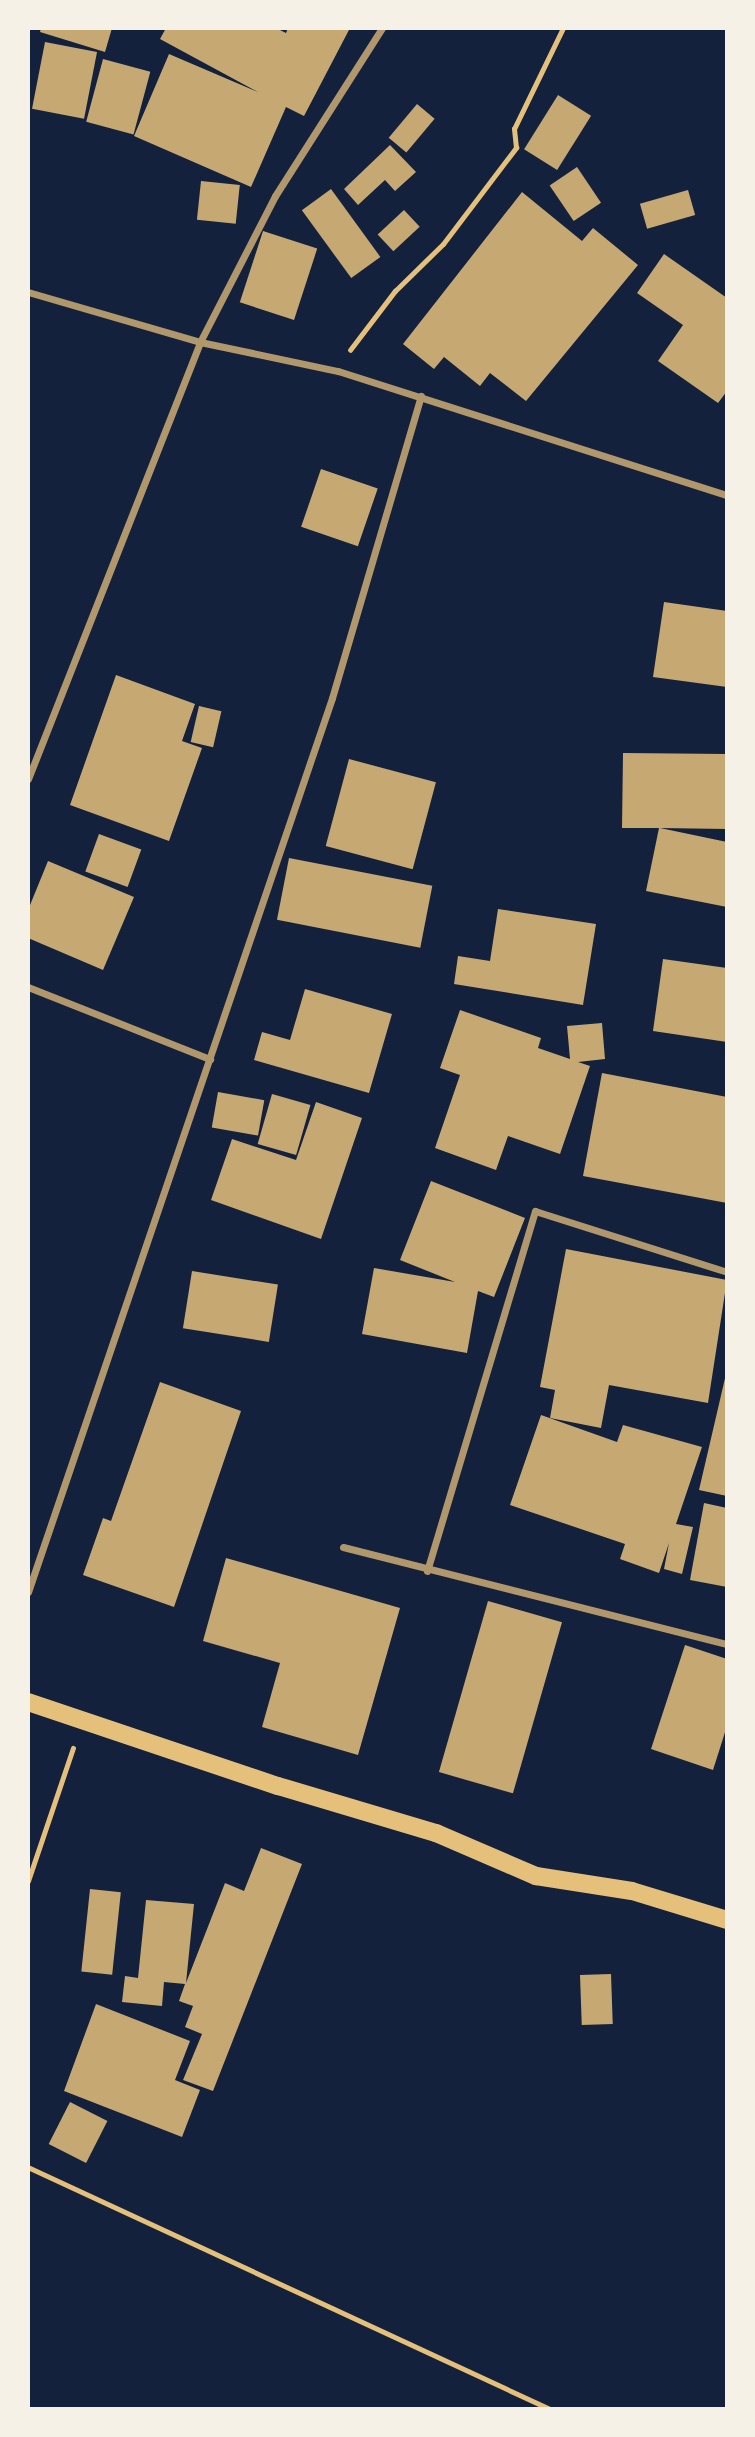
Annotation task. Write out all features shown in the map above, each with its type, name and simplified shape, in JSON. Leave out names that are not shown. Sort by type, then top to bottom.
[{"type":"main road","points":[[28,1702],[436,1833],[536,1876],[632,1891],[727,1920]]},
{"type":"street","points":[[28,779],[200,342],[275,196],[382,28]]},
{"type":"street","points":[[28,292],[200,342],[338,371],[727,495]]},
{"type":"street","points":[[28,1592],[332,698],[421,396]]},
{"type":"street","points":[[28,987],[210,1059]]},
{"type":"street","points":[[427,1571],[534,1211],[727,1272]]},
{"type":"street","points":[[343,1547],[427,1571],[727,1644]]},
{"type":"path","points":[[338,371],[361,329],[443,244],[516,148],[514,129],[564,28]]},
{"type":"path","points":[[28,1881],[82,1721]]},
{"type":"path","points":[[28,2167],[550,2409]]},
{"type":"building","points":[[41,28],[112,28],[105,52],[40,32]]},
{"type":"building","points":[[166,28],[276,28],[286,33],[288,28],[350,28],[304,116],[286,107],[251,187],[134,136],[169,54],[258,92],[160,39]]},
{"type":"building","points":[[45,42],[97,52],[84,119],[32,109]]},
{"type":"building","points":[[103,59],[150,72],[134,134],[86,122]]},
{"type":"building","points":[[558,95],[591,116],[557,170],[524,149]]},
{"type":"building","points":[[417,104],[435,119],[406,152],[389,138]]},
{"type":"building","points":[[390,145],[416,172],[395,191],[385,180],[358,205],[344,189]]},
{"type":"building","points":[[577,167],[601,203],[574,221],[550,185]]},
{"type":"building","points":[[201,181],[240,185],[236,224],[197,220]]},
{"type":"building","points":[[331,189],[380,257],[351,278],[302,210]]},
{"type":"building","points":[[688,190],[695,215],[647,229],[640,204]]},
{"type":"building","points":[[522,192],[582,241],[593,228],[638,265],[526,401],[490,373],[480,386],[444,357],[434,369],[403,344]]},
{"type":"building","points":[[404,210],[420,227],[393,251],[378,235]]},
{"type":"building","points":[[263,231],[317,249],[294,320],[240,302]]},
{"type":"building","points":[[664,254],[727,298],[727,391],[718,403],[658,361],[683,325],[637,293]]},
{"type":"building","points":[[321,469],[378,489],[358,546],[301,527]]},
{"type":"building","points":[[664,602],[727,611],[727,687],[653,677]]},
{"type":"building","points":[[116,675],[195,704],[182,741],[202,748],[169,841],[70,805]]},
{"type":"building","points":[[199,706],[221,711],[213,747],[191,742]]},
{"type":"building","points":[[623,753],[727,754],[727,829],[660,828],[727,842],[727,907],[646,891],[659,828],[622,828]]},
{"type":"building","points":[[349,759],[436,782],[413,869],[326,846]]},
{"type":"building","points":[[99,834],[141,849],[128,887],[85,872]]},
{"type":"building","points":[[289,858],[432,886],[420,948],[277,920]]},
{"type":"building","points":[[48,861],[134,897],[103,970],[28,938],[28,910]]},
{"type":"building","points":[[498,909],[596,924],[583,1005],[454,984],[458,956],[490,961]]},
{"type":"building","points":[[663,959],[727,968],[727,1042],[653,1031]]},
{"type":"building","points":[[305,989],[392,1014],[369,1093],[254,1060],[262,1032],[290,1040]]},
{"type":"building","points":[[460,1010],[541,1038],[538,1048],[570,1059],[567,1026],[602,1023],[605,1059],[578,1062],[590,1066],[560,1154],[508,1136],[496,1170],[435,1148],[460,1075],[440,1068]]},
{"type":"building","points":[[602,1073],[727,1097],[727,1203],[583,1176]]},
{"type":"building","points":[[218,1092],[264,1100],[258,1136],[212,1127]]},
{"type":"building","points":[[272,1094],[310,1105],[296,1155],[258,1144]]},
{"type":"building","points":[[316,1102],[362,1118],[321,1239],[211,1200],[232,1139],[296,1160]]},
{"type":"building","points":[[431,1181],[525,1218],[494,1297],[478,1291],[467,1353],[362,1334],[374,1268],[455,1282],[400,1260]]},
{"type":"building","points":[[566,1249],[727,1280],[708,1403],[609,1385],[601,1428],[550,1418],[555,1390],[540,1387]]},
{"type":"building","points":[[192,1271],[278,1285],[269,1342],[183,1328]]},
{"type":"building","points":[[727,1374],[727,1496],[699,1490]]},
{"type":"building","points":[[160,1382],[241,1411],[174,1607],[83,1575],[103,1518],[111,1521]]},
{"type":"building","points":[[541,1415],[617,1442],[623,1425],[702,1447],[676,1524],[693,1527],[682,1574],[664,1569],[669,1543],[659,1573],[620,1559],[625,1544],[510,1505]]},
{"type":"building","points":[[704,1503],[727,1508],[727,1587],[690,1580]]},
{"type":"building","points":[[226,1558],[400,1608],[358,1755],[262,1727],[280,1663],[203,1641]]},
{"type":"building","points":[[488,1601],[562,1622],[513,1793],[439,1772]]},
{"type":"building","points":[[685,1645],[727,1659],[727,1726],[713,1770],[651,1749]]},
{"type":"building","points":[[261,1848],[302,1864],[213,2091],[183,2080],[202,2034],[185,2027],[193,2006],[179,2001],[185,1984],[164,1982],[162,2006],[122,2002],[125,1976],[138,1978],[146,1900],[194,1904],[186,1983],[225,1883],[244,1891]]},
{"type":"building","points":[[90,1889],[121,1892],[112,1975],[81,1972]]},
{"type":"building","points":[[611,1974],[613,2024],[582,2025],[580,1975]]},
{"type":"building","points":[[96,2004],[190,2041],[175,2080],[200,2090],[182,2137],[64,2091]]},
{"type":"building","points":[[70,2102],[107,2121],[86,2163],[49,2144]]}]
